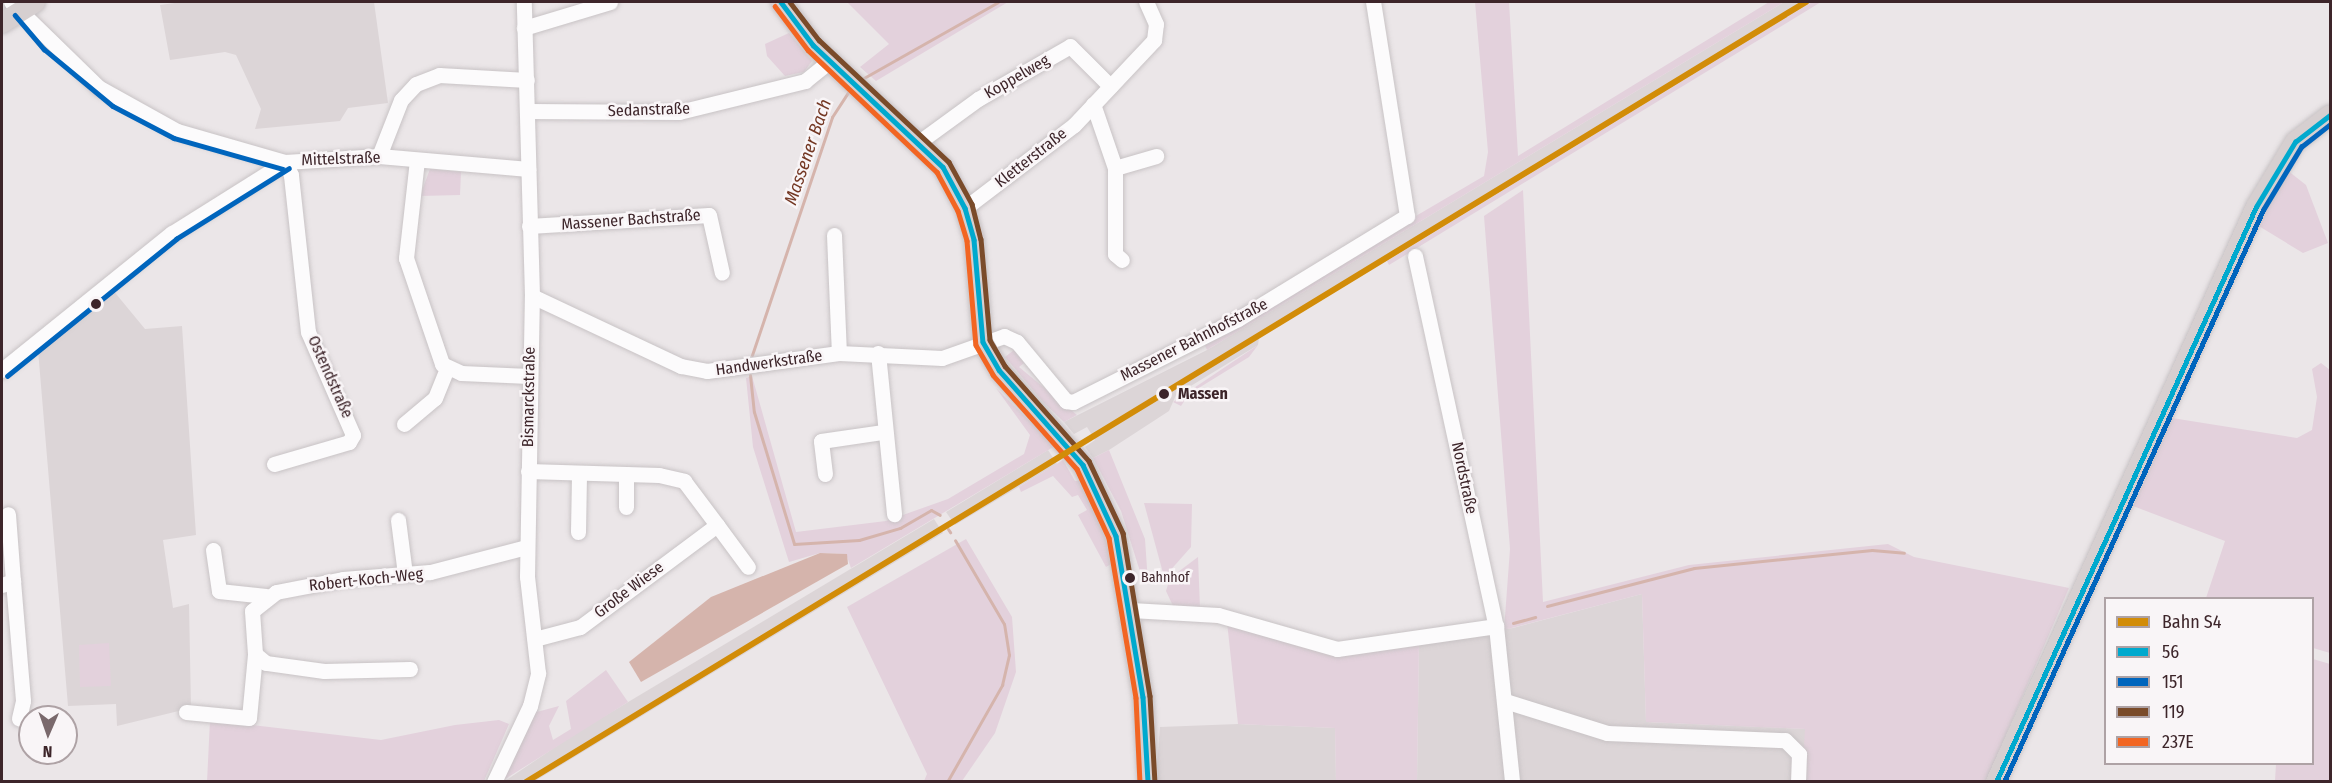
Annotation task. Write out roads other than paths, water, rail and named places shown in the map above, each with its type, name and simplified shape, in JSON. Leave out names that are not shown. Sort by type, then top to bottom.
[{"type":"main road","points":[[781,2],[830,61],[920,142],[943,168],[965,208],[974,240],[983,342],[999,370],[1065,440],[1093,481],[1116,536],[1131,610],[1147,726],[1148,782]]},
{"type":"main road","points":[[2,23],[22,4]]},
{"type":"main road","points":[[1996,782],[2256,207],[2295,142],[2331,115]]},
{"type":"street","name":"Bismarckstraße","points":[[494,782],[536,685],[535,639],[526,547],[532,296],[524,2]]},
{"type":"street","points":[[524,28],[610,2]]},
{"type":"street","name":"Kletterstraße","points":[[965,208],[1041,152],[1093,104],[1154,40],[1156,24],[1146,2]]},
{"type":"street","name":"Massener Bahnhofstraße","points":[[983,342],[1004,336],[1017,342],[1066,401],[1073,402],[1262,306],[1398,223],[1408,206],[1373,2]]},
{"type":"street","name":"Mittelstraße","points":[[22,4],[49,44],[117,99],[177,131],[285,162],[379,156],[528,169]]},
{"type":"street","name":"Koppelweg","points":[[920,142],[975,101],[1070,46],[1110,86]]},
{"type":"street","name":"Sedanstraße","points":[[527,111],[689,110],[805,81],[830,61]]},
{"type":"street","points":[[379,156],[401,100],[416,84],[439,75],[527,80]]},
{"type":"street","points":[[1093,104],[1115,168],[1115,254],[1122,260]]},
{"type":"street","points":[[1115,168],[1156,156]]},
{"type":"street","points":[[404,424],[435,398],[447,369],[406,258],[417,160]]},
{"type":"street","points":[[2,370],[172,233],[285,162]]},
{"type":"street","name":"Ostendstraße","points":[[274,464],[349,442],[353,435],[308,332],[291,175],[285,162]]},
{"type":"street","name":"Massener Bachstraße","points":[[530,225],[709,215],[722,273]]},
{"type":"street","points":[[834,235],[839,353]]},
{"type":"street","name":"Nordstraße","points":[[1415,256],[1496,627],[1512,782]]},
{"type":"street","name":"Handwerkstraße","points":[[532,296],[681,366],[707,371],[839,353],[878,353],[942,358],[983,342]]},
{"type":"street","points":[[878,353],[884,432],[894,514]]},
{"type":"street","points":[[447,369],[529,376]]},
{"type":"street","points":[[825,474],[820,441],[884,432]]},
{"type":"street","points":[[528,471],[626,474],[684,481],[748,567]]},
{"type":"street","points":[[578,532],[579,473]]},
{"type":"street","points":[[626,474],[626,507]]},
{"type":"street","points":[[8,514],[5,533],[7,583],[22,705]]},
{"type":"street","points":[[398,520],[405,574]]},
{"type":"street","name":"Große Wiese","points":[[535,639],[580,627],[717,525]]},
{"type":"street","name":"Robert-Koch-Weg","points":[[213,550],[219,591],[266,596],[343,579],[405,574],[526,547]]},
{"type":"street","points":[[186,712],[249,718],[255,654],[252,612],[266,596]]},
{"type":"street","points":[[1131,610],[1218,615],[1338,649],[1496,627]]},
{"type":"street","points":[[255,654],[266,663],[288,668],[410,669]]},
{"type":"street","points":[[1505,701],[1607,733],[1785,740],[1799,754],[1798,782]]},
{"type":"waterway","name":"Massener Bach","points":[[862,79],[998,2]]},
{"type":"waterway","name":"Massener Bach","points":[[752,355],[832,117],[850,89]]},
{"type":"waterway","name":"Massener Bach","points":[[750,375],[754,412],[794,544],[859,540],[900,528],[931,510],[940,515]]},
{"type":"waterway","name":"Massener Bach","points":[[947,782],[1002,685],[1009,655],[1004,624],[955,540]]},
{"type":"waterway","points":[[1547,606],[1694,568],[1872,550],[1904,553]]},
{"type":"waterway","points":[[1513,623],[1535,617]]},
{"type":"rail line","name":"S4","points":[[526,782],[1806,2]]},
{"type":"place","name":"Massen","points":[[1164,394]]},
{"type":"place","name":"Bahnhof","points":[[1130,578]]}]
